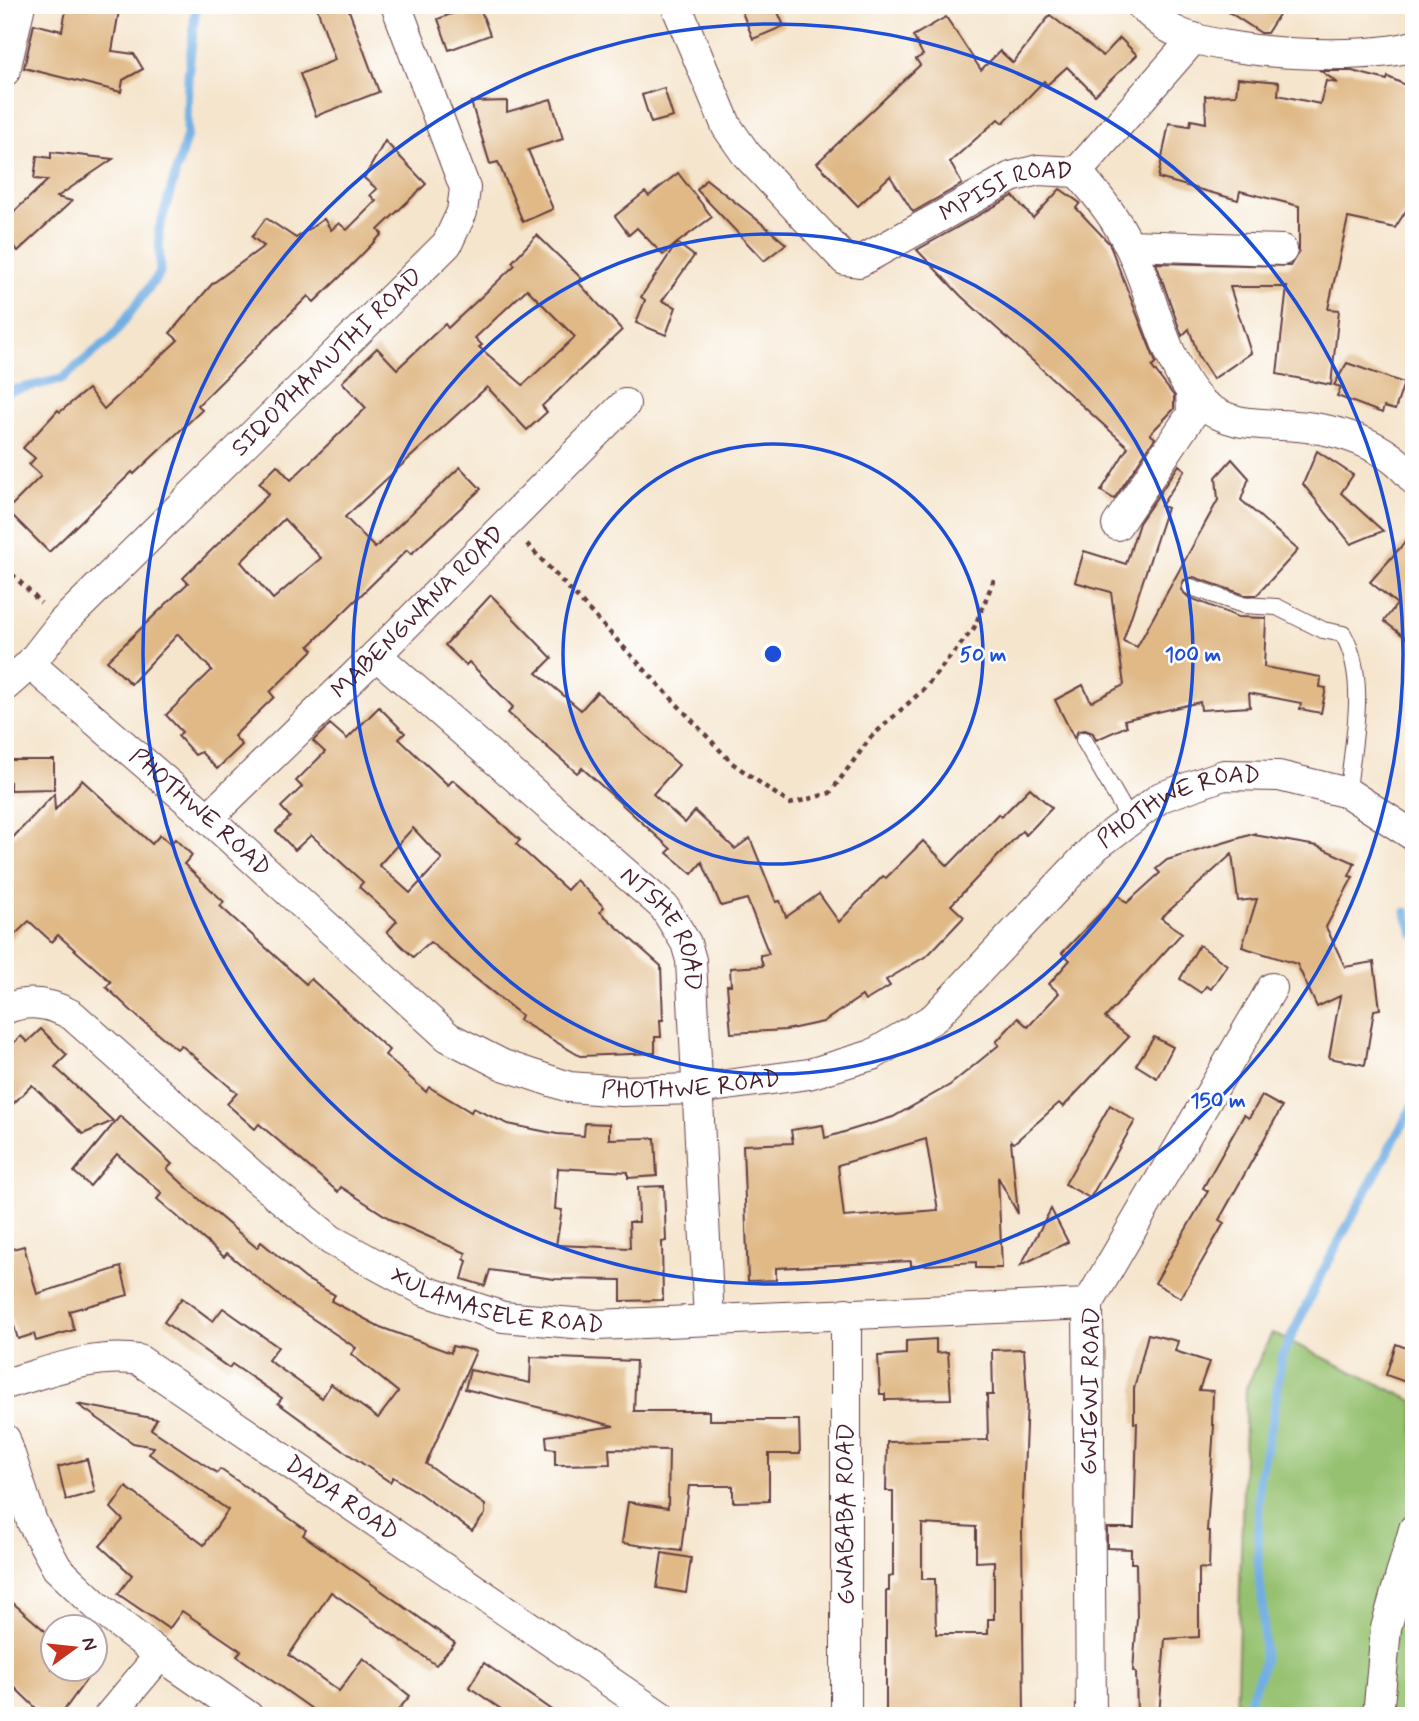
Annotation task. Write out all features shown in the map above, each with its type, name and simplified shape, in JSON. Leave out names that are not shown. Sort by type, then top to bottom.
[{"type":"street","points":[[6,67],[20,5]]},
{"type":"street","name":"SIQOPHAMUTHI ROAD","points":[[30,664],[62,623],[447,244],[463,212],[465,188],[396,5]]},
{"type":"street","name":"MPISI ROAD","points":[[676,5],[727,127],[754,163],[845,260],[859,262],[1011,177],[1038,170],[1077,172],[1099,195],[1129,244],[1179,370],[1191,391],[1202,403],[1219,415],[1239,423],[1338,432],[1370,444],[1396,461],[1414,480]]},
{"type":"street","points":[[1141,5],[1166,27],[1194,38],[1265,51],[1302,54],[1414,46]]},
{"type":"street","points":[[1077,172],[1194,38]]},
{"type":"street","points":[[1129,244],[1282,250]]},
{"type":"street","points":[[1117,524],[1192,414],[1191,391]]},
{"type":"street","name":"MABENGWANA ROAD","points":[[208,817],[376,655],[625,404]]},
{"type":"street","name":"NTSHE ROAD","points":[[376,655],[664,907],[686,943],[691,960],[709,1320]]},
{"type":"street","points":[[5,686],[30,664]]},
{"type":"street","name":"PHOTHWE ROAD","points":[[30,664],[208,817],[449,1037],[503,1065],[569,1087],[622,1091],[697,1088],[809,1074],[872,1055],[934,1018],[1096,846],[1161,797],[1224,775],[1279,776],[1348,793],[1414,836]]},
{"type":"street","name":"GWIGWI ROAD","points":[[1091,1716],[1088,1304],[1272,988]]},
{"type":"street","name":"XULAMASELE ROAD","points":[[5,1009],[33,1002],[56,1006],[72,1015],[251,1174],[331,1240],[425,1291],[503,1317],[597,1325],[1088,1304]]},
{"type":"street","name":"GWABABA ROAD","points":[[846,1313],[846,1716]]},
{"type":"street","name":"DADA ROAD","points":[[5,1384],[97,1358],[139,1360],[660,1716]]},
{"type":"street","points":[[5,1438],[32,1522],[51,1559],[99,1608],[160,1655],[248,1716]]},
{"type":"street","points":[[1378,1716],[1386,1628],[1414,1529]]},
{"type":"street","points":[[109,1716],[160,1655]]},
{"type":"lane","points":[[1191,587],[1243,606],[1277,607],[1323,629],[1343,634],[1350,647],[1358,691],[1348,793]]},
{"type":"lane","points":[[1084,740],[1130,820]]},
{"type":"path","points":[[508,523],[732,763],[790,804],[830,793],[871,737],[923,690],[974,628],[995,577]]},
{"type":"path","points":[[5,567],[62,623]]},
{"type":"green space","points":[[1272,1333],[1414,1401],[1412,1716],[1236,1716],[1246,1388]]},
{"type":"building","points":[[67,5],[120,5],[112,51],[134,54],[143,69],[123,80],[121,92],[24,68],[34,24],[62,31]]},
{"type":"building","points":[[316,5],[347,5],[379,92],[316,116],[300,74],[335,60]]},
{"type":"building","points":[[479,5],[490,35],[449,50],[438,19]]},
{"type":"building","points":[[739,5],[775,5],[784,26],[753,39]]},
{"type":"building","points":[[1218,5],[1285,5],[1267,33],[1261,33]]},
{"type":"building","points":[[1050,15],[1103,56],[1120,38],[1137,55],[1095,95],[1067,67],[1047,85],[1044,81],[1003,123],[998,119],[950,162],[962,184],[913,212],[890,176],[858,206],[817,163],[920,65],[916,59],[923,55],[913,36],[946,17],[981,70],[1000,51],[1013,63]]},
{"type":"building","points":[[1321,71],[1352,71],[1387,80],[1388,77],[1414,89],[1414,198],[1395,228],[1348,218],[1328,309],[1339,310],[1331,385],[1277,374],[1287,287],[1230,287],[1251,353],[1213,379],[1199,357],[1189,329],[1182,336],[1156,263],[1290,266],[1299,251],[1299,206],[1240,191],[1238,200],[1158,178],[1169,123],[1190,126],[1191,120],[1206,123],[1205,96],[1236,95],[1238,78],[1279,82],[1278,95],[1320,104],[1326,81],[1338,83]]},
{"type":"building","points":[[664,88],[673,117],[651,123],[642,95]]},
{"type":"building","points":[[551,99],[563,139],[528,150],[553,209],[523,222],[498,162],[490,164],[471,102],[507,101],[507,112]]},
{"type":"building","points":[[385,141],[426,184],[378,230],[382,234],[340,277],[314,302],[308,296],[198,405],[202,410],[134,474],[132,472],[49,552],[7,510],[41,476],[29,465],[35,458],[23,448],[58,410],[60,412],[88,389],[104,409],[178,340],[170,333],[212,284],[264,246],[252,237],[266,218],[296,238],[324,219],[331,230],[339,223],[347,230],[376,201],[370,195],[377,189],[364,178]]},
{"type":"building","points":[[51,152],[113,159],[57,197],[72,201],[18,251],[5,237],[5,220],[48,180],[34,179],[37,156],[51,158]]},
{"type":"building","points":[[678,173],[712,217],[663,255],[637,228],[629,235],[615,216],[645,192],[649,196]]},
{"type":"building","points":[[706,179],[786,244],[764,261],[697,190]]},
{"type":"building","points":[[1060,189],[1080,203],[1076,208],[1109,243],[1156,363],[1152,367],[1174,396],[1174,409],[1150,434],[1155,438],[1114,499],[1101,491],[1128,447],[961,296],[917,250],[1013,196],[1033,218]]},
{"type":"building","points":[[537,235],[582,279],[578,282],[622,330],[542,406],[547,412],[527,430],[487,387],[345,517],[375,548],[460,467],[481,489],[411,554],[407,550],[309,646],[313,650],[270,692],[274,697],[234,736],[242,745],[217,769],[201,752],[195,755],[178,736],[182,732],[166,715],[212,670],[178,634],[131,684],[107,661],[188,583],[183,578],[269,494],[259,483],[277,465],[291,480],[366,408],[342,382],[377,348],[397,369],[445,324],[448,328],[515,265],[512,262]],"holes":[[[527,289],[575,337],[523,385],[479,347],[482,345],[475,338]],[[284,519],[321,558],[273,599],[241,562]]]},
{"type":"building","points":[[677,243],[694,256],[662,301],[676,307],[666,335],[636,323],[645,300],[641,297]]},
{"type":"building","points":[[1347,363],[1404,383],[1395,410],[1384,407],[1382,413],[1337,396],[1341,387],[1334,385]]},
{"type":"building","points":[[1317,451],[1353,475],[1341,493],[1383,531],[1351,544],[1303,484]]},
{"type":"building","points":[[1232,459],[1249,478],[1241,500],[1298,550],[1257,595],[1245,595],[1194,577],[1184,580],[1181,590],[1188,597],[1238,617],[1266,618],[1264,667],[1321,677],[1320,687],[1326,688],[1321,713],[1300,709],[1301,703],[1249,693],[1250,707],[1201,710],[1200,702],[1124,720],[1127,726],[1096,740],[1093,733],[1085,730],[1078,731],[1074,738],[1055,700],[1083,685],[1091,702],[1124,685],[1111,592],[1075,582],[1084,551],[1126,564],[1139,523],[1179,465],[1185,470],[1161,506],[1167,508],[1123,641],[1137,647],[1218,500],[1216,477]]},
{"type":"building","points":[[1414,532],[1414,644],[1384,621],[1397,604],[1370,582]]},
{"type":"building","points":[[491,595],[552,658],[537,673],[581,710],[597,692],[679,765],[653,794],[685,823],[695,811],[735,849],[750,838],[776,902],[780,901],[786,917],[819,894],[839,922],[883,876],[886,878],[923,841],[948,866],[998,814],[1001,817],[1030,788],[1052,808],[1026,835],[1022,831],[951,905],[964,917],[928,955],[886,980],[890,986],[865,1001],[862,996],[823,1022],[786,1030],[731,1033],[727,985],[731,985],[730,968],[763,966],[760,955],[769,954],[747,899],[721,906],[702,862],[692,874],[667,853],[671,849],[582,768],[577,773],[508,713],[513,707],[469,662],[466,665],[445,645]]},
{"type":"building","points":[[379,707],[405,733],[399,739],[448,785],[453,780],[520,840],[516,844],[567,890],[576,880],[604,907],[600,912],[661,966],[663,1020],[660,1020],[661,1037],[655,1037],[655,1053],[580,1056],[519,1020],[521,1015],[430,942],[413,957],[387,932],[397,921],[359,887],[363,882],[311,835],[295,850],[276,831],[290,817],[281,807],[302,787],[296,781],[325,752],[313,741],[330,724],[347,739]],"holes":[[[413,828],[442,859],[410,893],[379,865]]]},
{"type":"building","points":[[5,760],[54,760],[54,789],[10,790],[10,782],[5,782]]},
{"type":"building","points":[[82,780],[152,844],[160,835],[170,844],[175,839],[192,855],[184,864],[224,902],[220,906],[306,984],[311,979],[389,1050],[385,1055],[426,1092],[429,1087],[471,1112],[473,1108],[508,1124],[557,1134],[584,1136],[585,1123],[609,1124],[609,1139],[655,1138],[657,1176],[628,1178],[628,1172],[558,1168],[555,1209],[562,1210],[556,1245],[630,1248],[629,1222],[639,1222],[638,1187],[664,1186],[666,1241],[662,1242],[663,1300],[621,1301],[621,1280],[554,1279],[490,1270],[485,1286],[462,1279],[467,1261],[464,1259],[466,1253],[395,1222],[341,1187],[338,1192],[259,1124],[255,1129],[227,1104],[237,1093],[181,1045],[177,1049],[139,1018],[106,987],[111,982],[58,935],[52,942],[29,921],[5,944],[5,846],[54,794],[55,810]]},
{"type":"building","points":[[1256,833],[1254,835],[1317,846],[1355,863],[1349,876],[1353,877],[1326,927],[1345,967],[1374,962],[1380,1009],[1374,1010],[1365,1065],[1329,1058],[1340,996],[1317,1007],[1297,964],[1242,947],[1257,899],[1238,901],[1232,854],[1161,918],[1182,933],[1105,1018],[1129,1037],[1063,1107],[1059,1103],[1014,1143],[1011,1141],[1018,1214],[998,1177],[1002,1268],[976,1268],[976,1262],[911,1266],[911,1261],[776,1268],[776,1280],[748,1281],[743,1145],[793,1143],[791,1130],[823,1125],[825,1138],[893,1117],[950,1085],[999,1045],[996,1042],[1018,1018],[1028,1027],[1059,993],[1049,984],[1070,960],[1062,953],[1118,895],[1127,903],[1160,873],[1156,869],[1167,860]],"holes":[[[926,1139],[938,1210],[844,1217],[838,1165]]]},
{"type":"building","points":[[1199,945],[1227,965],[1211,989],[1206,986],[1201,993],[1180,979]]},
{"type":"building","points":[[41,1029],[67,1055],[55,1067],[113,1121],[83,1134],[32,1085],[5,1112],[5,1051],[21,1036],[27,1042]]},
{"type":"building","points":[[1154,1037],[1173,1047],[1157,1078],[1136,1065]]},
{"type":"building","points":[[1262,1096],[1282,1107],[1219,1220],[1224,1223],[1181,1298],[1155,1283],[1208,1191],[1203,1188],[1244,1115],[1249,1118]]},
{"type":"building","points":[[1110,1105],[1135,1121],[1090,1198],[1065,1184]]},
{"type":"building","points":[[120,1116],[172,1164],[167,1169],[199,1199],[257,1248],[261,1242],[306,1279],[335,1295],[331,1301],[380,1327],[451,1353],[452,1346],[476,1351],[426,1464],[485,1505],[485,1514],[472,1531],[419,1493],[393,1477],[390,1482],[344,1451],[278,1403],[282,1398],[232,1364],[229,1368],[164,1322],[182,1298],[213,1321],[223,1308],[278,1347],[268,1360],[322,1398],[331,1384],[378,1418],[398,1392],[351,1354],[356,1348],[282,1298],[227,1253],[224,1257],[157,1199],[162,1193],[117,1154],[90,1186],[74,1172]]},
{"type":"building","points":[[1051,1209],[1068,1242],[1021,1265]]},
{"type":"building","points":[[24,1246],[37,1294],[121,1267],[128,1295],[69,1311],[74,1330],[36,1341],[34,1334],[18,1339],[5,1297],[5,1251]]},
{"type":"building","points":[[1148,1334],[1178,1341],[1175,1351],[1209,1362],[1199,1390],[1213,1391],[1214,1425],[1207,1531],[1210,1531],[1209,1569],[1199,1568],[1199,1637],[1165,1639],[1159,1716],[1137,1716],[1136,1672],[1133,1671],[1137,1618],[1136,1563],[1131,1563],[1131,1549],[1107,1548],[1107,1528],[1134,1528],[1137,1423],[1134,1423],[1134,1389]]},
{"type":"building","points":[[936,1339],[936,1353],[948,1352],[951,1399],[885,1400],[885,1394],[880,1394],[878,1356],[906,1354],[906,1341]]},
{"type":"building","points":[[1396,1344],[1414,1351],[1414,1385],[1386,1375]]},
{"type":"building","points":[[1024,1349],[1027,1399],[1022,1526],[1024,1716],[886,1716],[886,1591],[889,1591],[889,1577],[893,1576],[893,1491],[886,1491],[887,1442],[988,1440],[987,1395],[993,1395],[992,1350]],"holes":[[[922,1524],[976,1527],[976,1562],[994,1561],[994,1619],[988,1619],[988,1634],[936,1634],[935,1579],[922,1579]]]},
{"type":"building","points":[[531,1357],[636,1361],[634,1411],[709,1411],[709,1420],[799,1420],[800,1454],[769,1454],[769,1501],[733,1502],[733,1486],[689,1486],[681,1551],[622,1543],[628,1502],[668,1508],[669,1450],[609,1449],[610,1464],[555,1465],[555,1449],[547,1448],[546,1436],[614,1426],[465,1389],[470,1370],[530,1383]]},
{"type":"building","points":[[77,1404],[157,1419],[151,1429],[217,1473],[220,1469],[246,1487],[306,1530],[303,1535],[455,1643],[436,1665],[331,1592],[289,1655],[339,1691],[363,1658],[410,1696],[393,1716],[322,1716],[237,1656],[241,1651],[182,1611],[169,1629],[118,1594],[132,1575],[100,1546],[123,1520],[111,1508],[126,1487],[204,1545],[228,1510],[149,1454],[154,1447],[133,1443]]},
{"type":"building","points":[[87,1459],[95,1492],[66,1500],[58,1467]]},
{"type":"building","points":[[662,1553],[691,1558],[686,1593],[657,1588]]},
{"type":"building","points":[[5,1596],[38,1625],[38,1682],[85,1682],[60,1716],[44,1716],[5,1678]]},
{"type":"building","points":[[484,1663],[560,1716],[511,1716],[469,1687]]},
{"type":"waterway","points":[[5,392],[62,379],[112,337],[160,273],[159,230],[187,135],[188,77],[196,5]]},
{"type":"waterway","points":[[1406,912],[1414,934]]},
{"type":"waterway","points":[[1248,1716],[1249,1702],[1264,1663],[1263,1606],[1258,1568],[1259,1479],[1273,1417],[1282,1356],[1322,1273],[1414,1103]]}]
